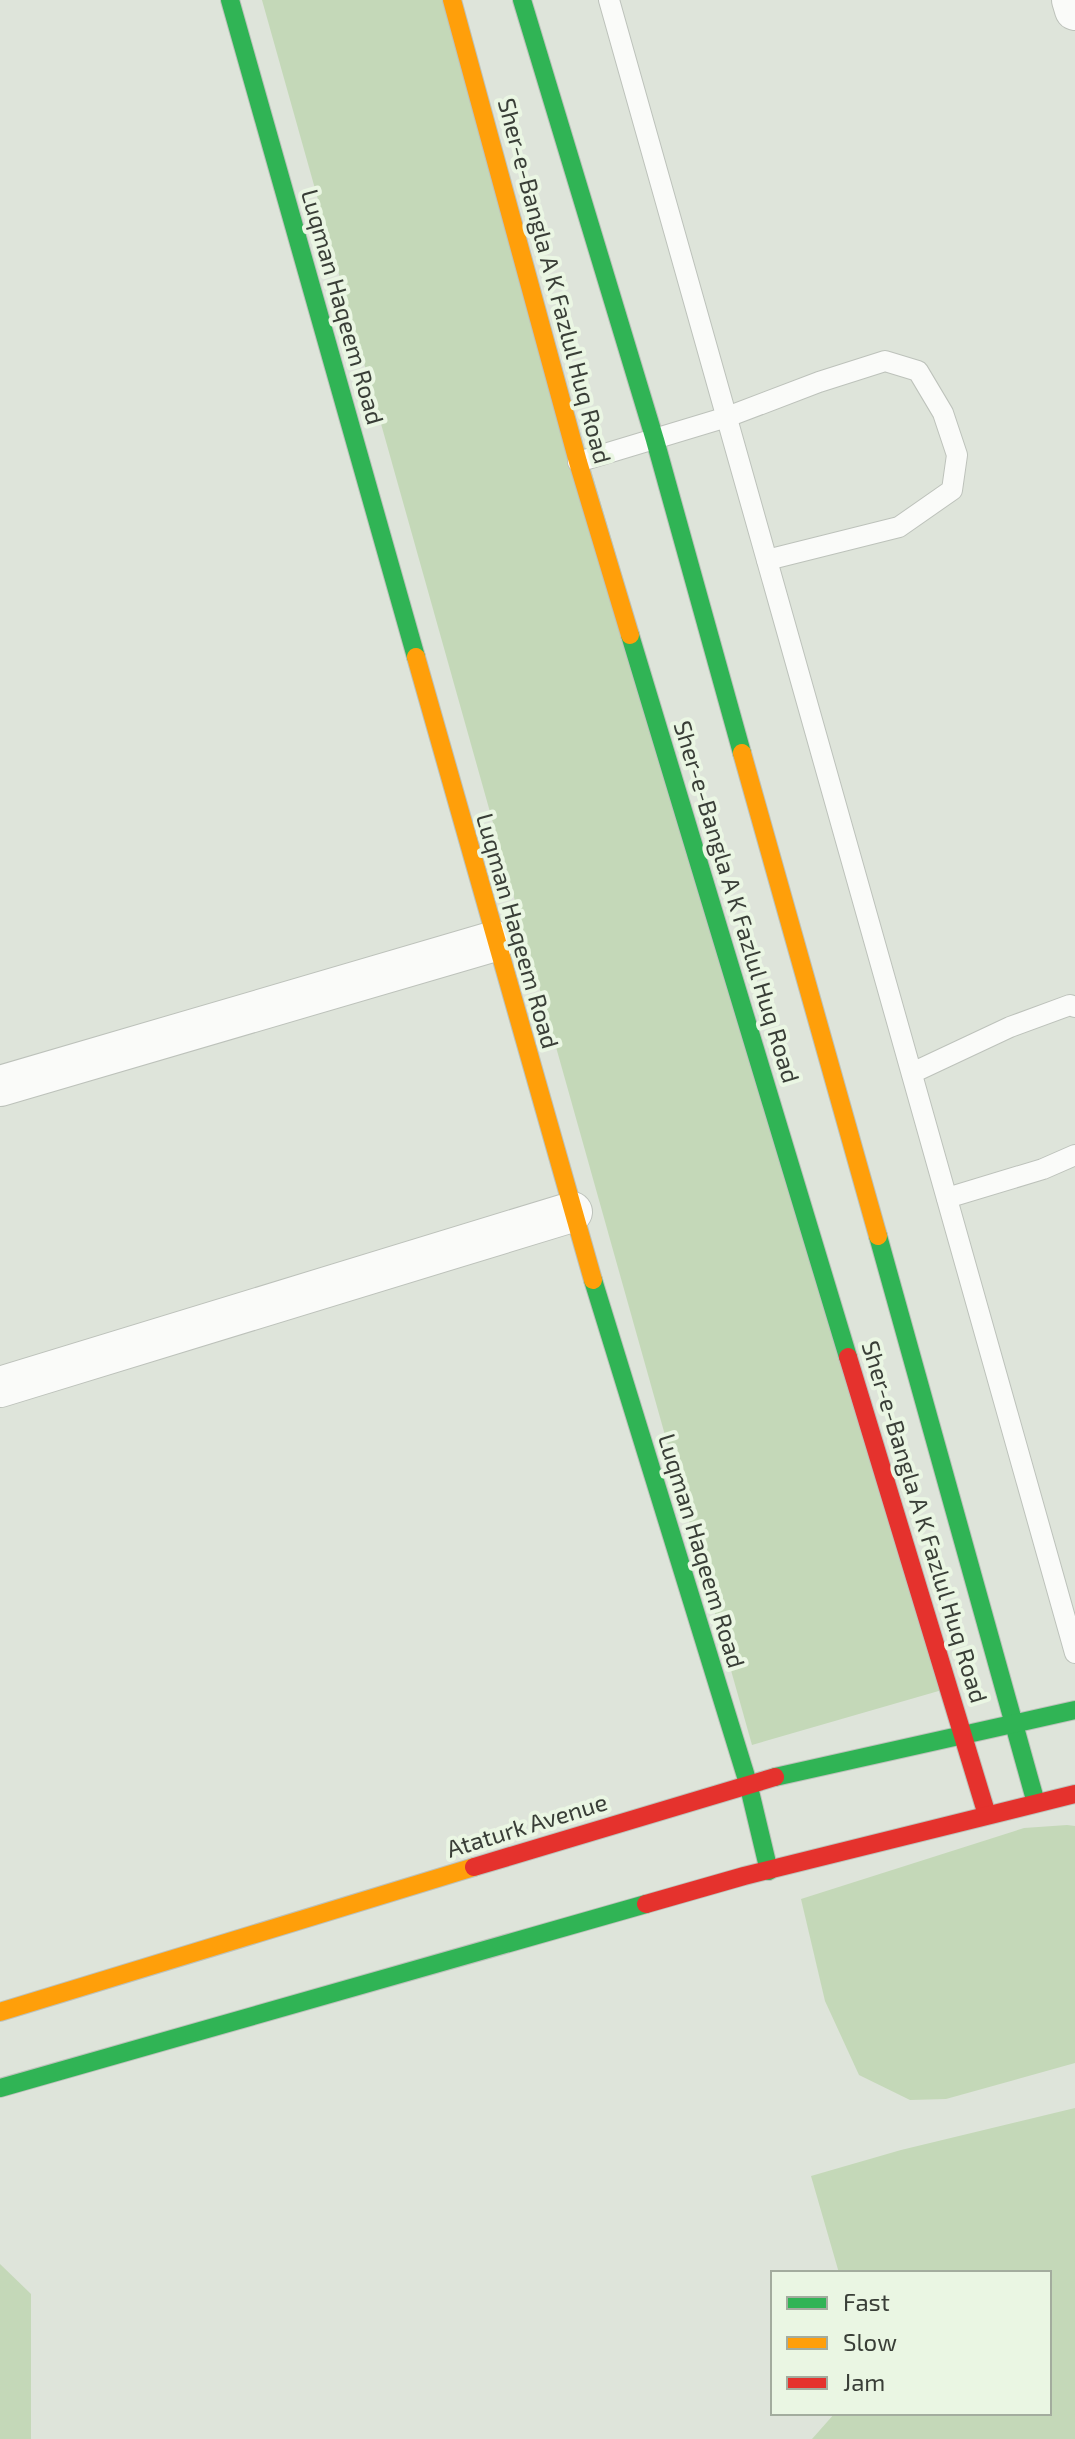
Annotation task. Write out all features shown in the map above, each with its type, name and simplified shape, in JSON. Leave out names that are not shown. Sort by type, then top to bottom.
[{"type":"street","name":"Luqman Haqeem Road","points":[[230,0],[572,1212],[748,1783],[769,1871]]},
{"type":"street","name":"Sher-e-Bangla A K Fazlul Huq Road","points":[[452,0],[578,462],[987,1815]]},
{"type":"street","name":"Sher-e-Bangla A K Fazlul Huq Road","points":[[522,0],[655,440],[1036,1803]]},
{"type":"street","points":[[1072,0],[1075,10]]},
{"type":"street","points":[[0,1086],[495,941]]},
{"type":"street","points":[[0,1387],[572,1212]]},
{"type":"street","name":"Ataturk Avenue","points":[[0,2012],[748,1783],[1075,1710]]},
{"type":"street","points":[[0,2088],[769,1871],[1075,1794]]},
{"type":"lane","points":[[609,0],[1075,1653]]},
{"type":"lane","points":[[578,462],[727,417],[885,361],[918,371],[943,413],[957,455],[952,490],[899,527],[767,560]]},
{"type":"lane","points":[[912,1073],[1010,1027],[1070,1005],[1075,1007]]},
{"type":"lane","points":[[947,1198],[1043,1169],[1075,1155]]},
{"type":"green space","points":[[262,0],[453,0],[949,1688],[752,1745]]},
{"type":"green space","points":[[1075,1826],[1075,2063],[946,2099],[910,2100],[859,2075],[825,2001],[801,1899],[1024,1828]]},
{"type":"green space","points":[[1075,2108],[1075,2439],[812,2439],[833,2415],[1051,2415],[1051,2271],[838,2271],[811,2176],[901,2150]]},
{"type":"green space","points":[[0,2264],[31,2294],[31,2439],[0,2439]]},
{"type":"traffic: fast","points":[[230,0],[416,657]]},
{"type":"traffic: fast","points":[[522,0],[655,440],[742,753]]},
{"type":"traffic: fast","points":[[630,635],[848,1357]]},
{"type":"traffic: fast","points":[[878,1236],[1036,1803]]},
{"type":"traffic: fast","points":[[593,1280],[748,1783],[769,1871]]},
{"type":"traffic: fast","points":[[775,1777],[1075,1710]]},
{"type":"traffic: fast","points":[[0,2088],[646,1904]]},
{"type":"traffic: slow","points":[[452,0],[578,462],[630,635]]},
{"type":"traffic: slow","points":[[416,657],[593,1280]]},
{"type":"traffic: slow","points":[[742,753],[878,1236]]},
{"type":"traffic: slow","points":[[0,2012],[474,1867]]},
{"type":"traffic: jam","points":[[848,1357],[987,1815]]},
{"type":"traffic: jam","points":[[474,1867],[775,1777]]},
{"type":"traffic: jam","points":[[646,1904],[744,1876],[1075,1794]]}]
